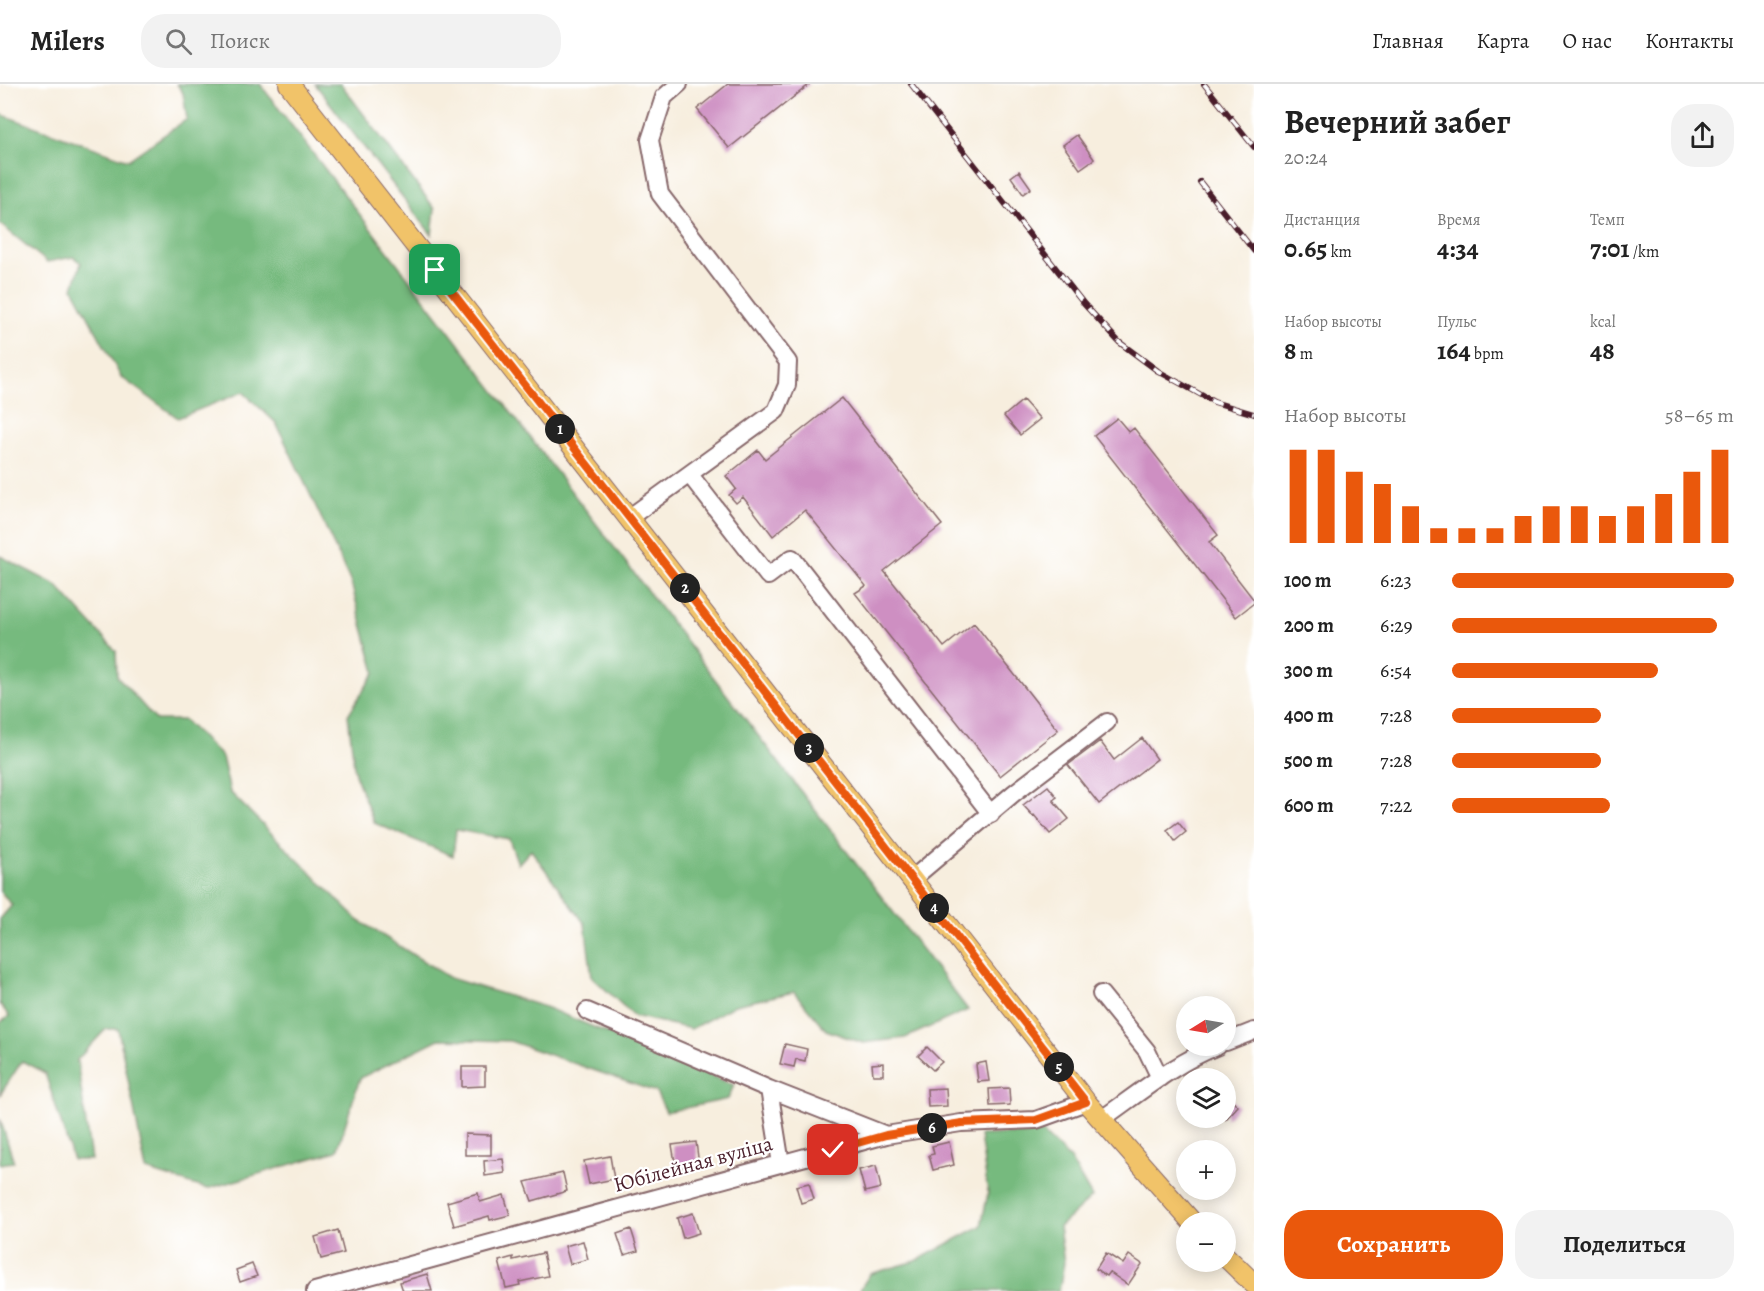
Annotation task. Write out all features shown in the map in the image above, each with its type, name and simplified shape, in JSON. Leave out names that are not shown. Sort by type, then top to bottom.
[{"type":"main road","points":[[289,84],[1086,1102],[1183,1212]]},
{"type":"main road","points":[[1236,1267],[1254,1284]]},
{"type":"street","points":[[630,517],[777,411],[787,385],[788,362],[660,194],[650,140],[664,97],[679,84]]},
{"type":"street","points":[[690,475],[768,576],[792,558],[991,814]]},
{"type":"street","points":[[912,880],[1014,793],[1107,722]]},
{"type":"street","points":[[1101,994],[1147,1051],[1160,1078]]},
{"type":"street","points":[[587,1011],[769,1089],[886,1135]]},
{"type":"street","points":[[1236,1038],[1254,1031]]},
{"type":"street","points":[[1102,1119],[1160,1078],[1196,1056]]},
{"type":"street","points":[[769,1089],[780,1164]]},
{"type":"street","name":"Юбілейная вуліца","points":[[315,1291],[886,1135],[962,1123],[1036,1120],[1086,1102]]},
{"type":"green space","points":[[177,84],[260,84],[968,1010],[905,1038],[863,1043],[826,1030],[794,992],[735,1005],[691,1029],[634,1016],[592,977],[585,924],[531,850],[518,864],[509,839],[456,830],[453,856],[374,823],[355,774],[348,715],[375,672],[351,583],[276,423],[243,392],[178,418],[121,377],[73,288],[81,263],[73,257],[47,262],[0,224],[0,114],[128,160],[187,119],[183,93]]},
{"type":"green space","points":[[315,84],[341,84],[435,209],[432,235]]},
{"type":"green space","points":[[0,556],[56,585],[116,651],[117,676],[156,720],[184,720],[222,757],[230,792],[358,920],[450,978],[545,1007],[734,1085],[728,1099],[666,1112],[656,1092],[510,1041],[439,1039],[360,1078],[337,1151],[207,1189],[146,1170],[118,1029],[106,1029],[77,1060],[91,1160],[73,1160],[45,1073],[22,1061],[0,1095],[0,1023],[9,1016],[0,1004],[0,919],[12,905],[0,891]]},
{"type":"green space","points":[[0,1119],[14,1162],[0,1164]]},
{"type":"green space","points":[[1043,1133],[1070,1159],[1092,1197],[1059,1227],[1064,1263],[1059,1291],[859,1291],[870,1274],[916,1261],[981,1226],[988,1193],[980,1135]]},
{"type":"building","points":[[728,84],[810,84],[729,148],[697,109]]},
{"type":"building","points":[[1077,135],[1094,159],[1080,169],[1063,145]]},
{"type":"building","points":[[1019,171],[1031,188],[1023,194],[1011,177]]},
{"type":"building","points":[[842,398],[942,525],[884,571],[944,647],[974,623],[1058,730],[1000,776],[855,593],[866,586],[805,510],[773,536],[743,497],[736,503],[729,495],[736,489],[726,476],[758,450],[765,459]]},
{"type":"building","points":[[1023,400],[1040,419],[1020,435],[1004,416]]},
{"type":"building","points":[[1117,418],[1129,432],[1134,428],[1218,535],[1209,542],[1254,600],[1254,603],[1236,617],[1094,436]]},
{"type":"building","points":[[1142,738],[1157,759],[1099,804],[1068,765],[1100,741],[1114,760]]},
{"type":"building","points":[[1048,786],[1057,797],[1053,800],[1069,819],[1050,834],[1023,805]]},
{"type":"building","points":[[1178,822],[1186,832],[1175,841],[1167,830]]},
{"type":"building","points":[[785,1044],[807,1049],[805,1061],[796,1059],[794,1067],[780,1064]]},
{"type":"building","points":[[927,1047],[942,1062],[933,1070],[918,1056]]},
{"type":"building","points":[[986,1062],[989,1081],[978,1082],[976,1064]]},
{"type":"building","points":[[883,1063],[883,1075],[873,1075],[872,1064]]},
{"type":"building","points":[[462,1067],[485,1067],[485,1086],[462,1087]]},
{"type":"building","points":[[946,1088],[947,1106],[928,1107],[927,1089]]},
{"type":"building","points":[[1009,1088],[1010,1105],[990,1106],[989,1089]]},
{"type":"building","points":[[465,1134],[491,1135],[491,1155],[465,1155]]},
{"type":"building","points":[[696,1142],[699,1165],[676,1168],[672,1145]]},
{"type":"building","points":[[949,1142],[954,1165],[933,1170],[929,1155],[934,1154],[932,1146]]},
{"type":"building","points":[[610,1156],[614,1179],[589,1184],[584,1161]]},
{"type":"building","points":[[503,1159],[505,1173],[485,1176],[484,1161]]},
{"type":"building","points":[[876,1166],[881,1188],[865,1192],[859,1170]]},
{"type":"building","points":[[563,1173],[567,1191],[532,1201],[525,1182]]},
{"type":"building","points":[[809,1183],[814,1199],[801,1203],[796,1186]]},
{"type":"building","points":[[478,1193],[480,1202],[504,1195],[510,1215],[490,1220],[489,1216],[454,1226],[447,1202]]},
{"type":"building","points":[[693,1213],[699,1233],[683,1238],[677,1218]]},
{"type":"building","points":[[631,1229],[638,1251],[624,1255],[617,1234]]},
{"type":"building","points":[[338,1230],[344,1253],[321,1259],[315,1237]]},
{"type":"building","points":[[583,1241],[588,1259],[570,1264],[565,1246]]},
{"type":"building","points":[[543,1253],[548,1276],[519,1282],[520,1285],[506,1288],[499,1261]]},
{"type":"building","points":[[1106,1253],[1123,1264],[1129,1255],[1142,1264],[1128,1285],[1109,1272],[1106,1276],[1096,1269]]},
{"type":"building","points":[[252,1264],[257,1276],[240,1282],[236,1270]]},
{"type":"building","points":[[427,1274],[432,1291],[403,1291],[400,1282]]},
{"type":"railway","points":[[911,84],[1084,304],[1119,342],[1158,371],[1214,402],[1254,414]]},
{"type":"railway","points":[[1204,84],[1254,147]]},
{"type":"railway","points":[[1200,182],[1254,251]]},
{"type":"route","points":[[435,270],[1086,1102],[1036,1120],[962,1123],[886,1135],[833,1150]]}]
